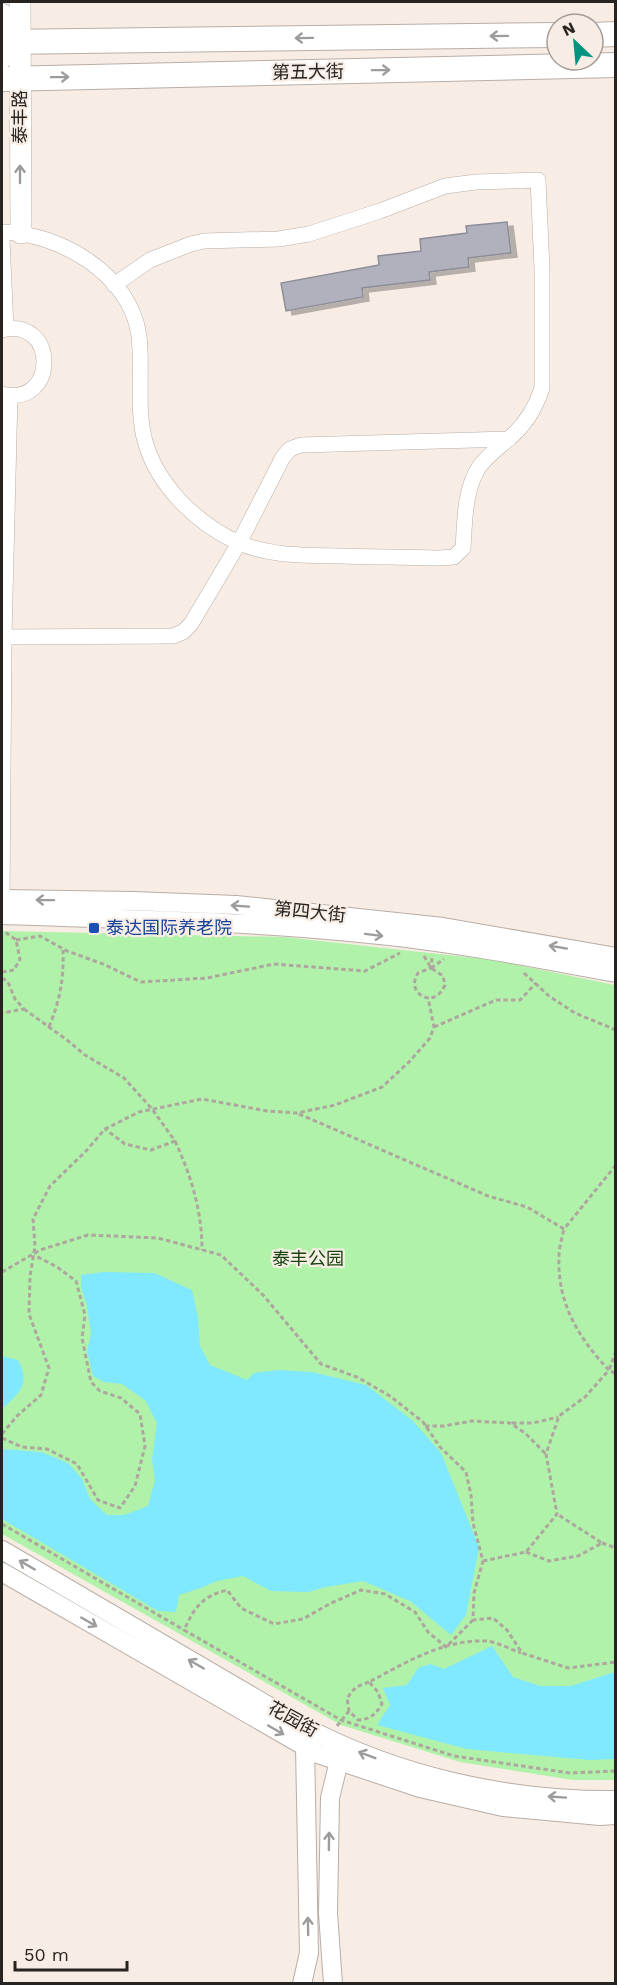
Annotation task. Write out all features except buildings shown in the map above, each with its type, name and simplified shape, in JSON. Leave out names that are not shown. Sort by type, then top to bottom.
[{"type":"main road","name":"泰丰路","points":[[2,58],[20,2]]},
{"type":"main road","name":"泰丰路","points":[[2,14],[8,42],[11,79],[8,235]]},
{"type":"main road","name":"第五大街","points":[[8,42],[545,35]]},
{"type":"main road","name":"第五大街","points":[[11,79],[615,65]]},
{"type":"street","points":[[2,901],[6,395],[25,393],[35,386],[44,370],[45,357],[40,345],[32,335],[20,330],[4,330],[8,235],[48,240],[79,254],[100,270],[114,285],[128,304],[137,328],[142,424],[152,458],[184,505],[206,525],[238,543],[278,554],[440,558],[454,556],[463,548],[466,505],[472,482],[480,465],[509,440],[532,412],[542,388],[542,269],[538,180],[476,182],[445,186],[369,215],[309,234],[279,239],[204,241],[191,244],[150,260],[114,285]]},
{"type":"street","points":[[4,637],[173,636],[183,632],[191,624],[290,449],[301,445],[509,440]]},
{"type":"street","name":"第四大街","points":[[2,901],[133,901],[236,905],[443,927],[615,957]]},
{"type":"street","name":"第四大街","points":[[2,915],[266,926],[360,933],[429,948],[615,973]]},
{"type":"street","name":"花园街","points":[[2,1550],[301,1725],[352,1749],[428,1776],[477,1787],[533,1795],[615,1800]]},
{"type":"street","name":"花园街","points":[[2,1572],[305,1747],[339,1761],[420,1788],[503,1807],[600,1816],[615,1815]]},
{"type":"street","points":[[302,1983],[309,1953],[305,1747]]},
{"type":"street","points":[[333,1983],[328,1913],[330,1798],[339,1761]]},
{"type":"path","points":[[2,929],[16,940],[20,959],[14,970],[2,972]]},
{"type":"path","points":[[16,940],[40,936],[63,949],[141,982],[207,978],[274,964],[365,971],[402,953]]},
{"type":"path","points":[[429,948],[431,968]]},
{"type":"path","points":[[429,948],[431,968],[442,976],[445,985],[438,995],[428,998],[421,997],[415,989],[414,982],[418,973],[431,968],[445,958]]},
{"type":"path","points":[[49,1027],[58,1004],[63,975],[63,949]]},
{"type":"path","points":[[516,970],[526,974],[549,996],[575,1013],[615,1030]]},
{"type":"path","points":[[2,978],[8,982],[15,999],[24,1009],[85,1055],[124,1078],[152,1109],[175,1141],[189,1170],[202,1232],[202,1250]]},
{"type":"path","points":[[434,1027],[496,1000],[520,1000],[536,983]]},
{"type":"path","points":[[34,1255],[57,1267],[76,1281],[85,1315],[82,1338],[91,1382],[100,1391],[121,1398],[140,1414],[145,1446],[135,1486],[120,1508],[98,1500],[77,1464],[48,1449],[22,1447],[2,1436],[17,1416],[41,1395],[49,1368],[29,1314],[30,1276],[35,1246],[33,1219],[50,1186],[105,1129],[139,1112],[202,1099],[267,1111],[297,1113],[335,1105],[382,1087],[430,1038],[434,1027],[428,998]]},
{"type":"path","points":[[2,1013],[24,1009]]},
{"type":"path","points":[[297,1113],[488,1196],[527,1207],[564,1229]]},
{"type":"path","points":[[105,1129],[125,1144],[151,1150],[175,1141]]},
{"type":"path","points":[[615,1164],[564,1229],[559,1257],[562,1297],[577,1331],[595,1356],[615,1374]]},
{"type":"path","points":[[2,1272],[40,1250],[88,1235],[158,1238],[221,1256],[255,1287],[321,1364],[357,1377],[390,1396],[425,1426],[440,1447],[466,1472],[471,1495],[473,1523],[483,1561],[474,1593],[474,1620]]},
{"type":"path","points":[[425,1426],[444,1426],[472,1421],[532,1423],[559,1416],[585,1398],[609,1370],[615,1351]]},
{"type":"path","points":[[559,1416],[546,1454],[557,1514],[602,1544],[615,1548]]},
{"type":"path","points":[[510,1423],[525,1433],[546,1454]]},
{"type":"path","points":[[526,1552],[557,1514]]},
{"type":"path","points":[[2,1524],[341,1720],[454,1756],[570,1773],[615,1772]]},
{"type":"path","points":[[483,1561],[526,1552],[549,1561],[578,1556],[602,1544]]},
{"type":"path","points":[[184,1630],[194,1610],[211,1594],[227,1590],[241,1608],[274,1624],[303,1618],[361,1590],[385,1594],[415,1612],[428,1632],[446,1647]]},
{"type":"path","points":[[446,1647],[474,1620],[493,1618],[507,1629],[522,1653]]},
{"type":"path","points":[[369,1682],[378,1692],[382,1704],[376,1715],[358,1720],[349,1711],[347,1698],[356,1687],[410,1660],[458,1642],[488,1641],[568,1668],[615,1662]]},
{"type":"green space","name":"泰丰公园","points":[[2,931],[284,937],[494,960],[615,985],[615,1780],[573,1780],[460,1762],[341,1725],[2,1534]]},
{"type":"water","points":[[104,1272],[154,1273],[192,1290],[198,1317],[200,1346],[210,1365],[247,1380],[254,1373],[279,1370],[312,1372],[366,1385],[413,1421],[441,1453],[479,1547],[466,1615],[451,1635],[410,1601],[363,1581],[308,1592],[271,1591],[243,1576],[217,1581],[179,1595],[176,1612],[158,1611],[2,1519],[3,1449],[41,1452],[68,1463],[82,1479],[90,1499],[107,1515],[124,1515],[148,1506],[155,1480],[152,1459],[157,1423],[145,1400],[122,1384],[104,1382],[93,1376],[87,1351],[91,1334],[87,1306],[81,1287],[81,1275]]},
{"type":"water","points":[[2,1356],[18,1360],[24,1375],[22,1387],[2,1409]]},
{"type":"water","points":[[492,1646],[513,1677],[540,1686],[571,1686],[615,1672],[615,1759],[589,1760],[467,1749],[377,1725],[390,1705],[383,1688],[407,1685],[418,1668],[430,1664],[444,1669]]},
{"type":"place","name":"泰达国际养老院","points":[[94,928]]}]
